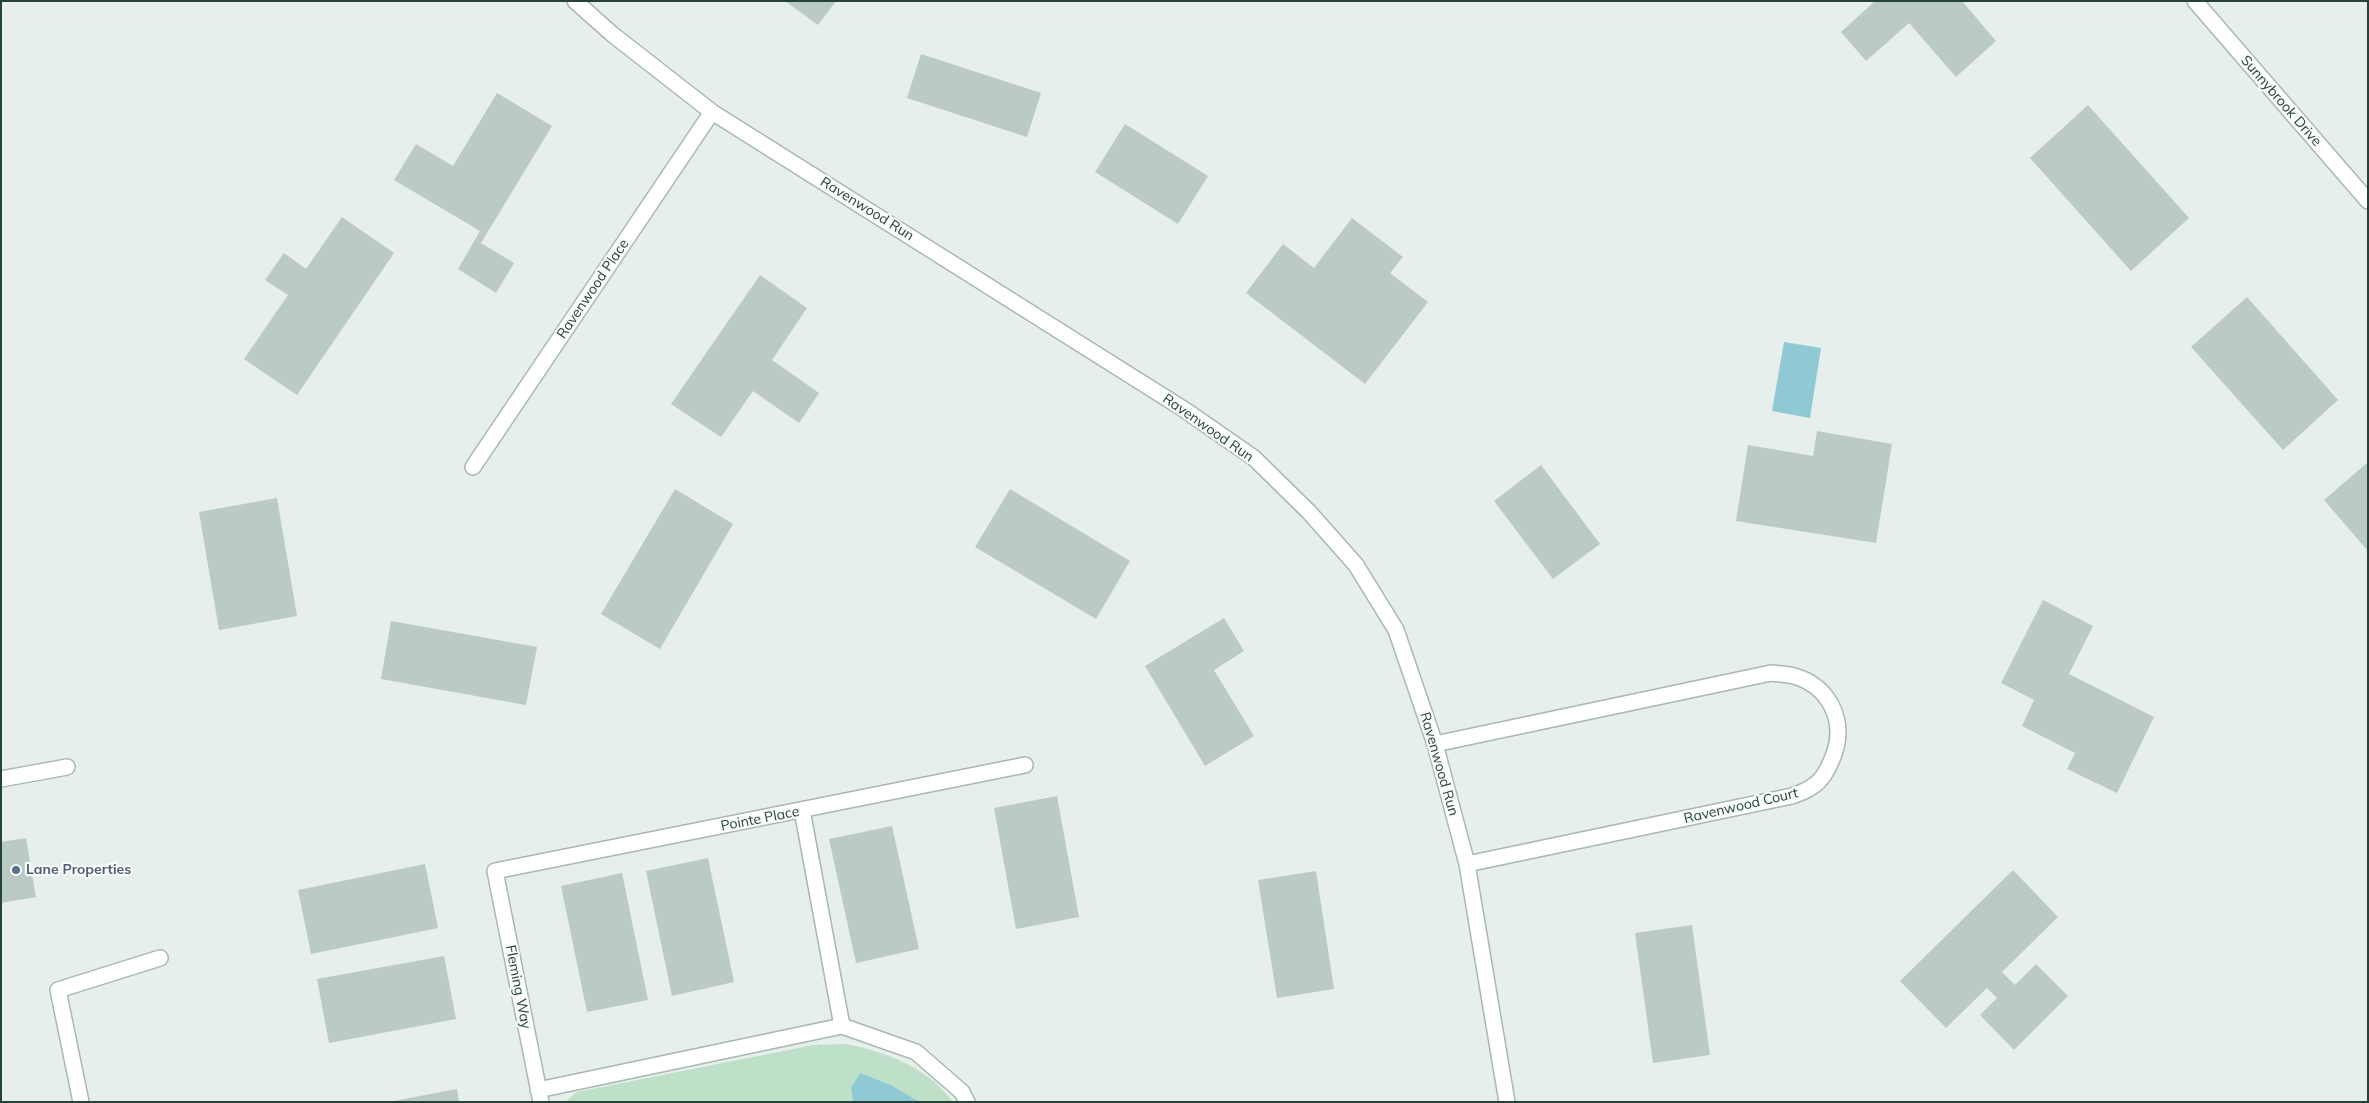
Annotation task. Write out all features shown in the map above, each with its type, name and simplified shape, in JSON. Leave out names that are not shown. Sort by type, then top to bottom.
[{"type":"street","name":"Ravenwood Run","points":[[575,1],[612,34],[712,112],[1176,404],[1254,458],[1310,512],[1356,564],[1396,630],[1435,744],[1467,864],[1507,1102]]},
{"type":"street","name":"Sunnybrook Drive","points":[[2195,1],[2368,201]]},
{"type":"street","name":"Ravenwood Place","points":[[474,467],[712,112]]},
{"type":"street","name":"Ravenwood Court","points":[[1435,744],[1771,673],[1794,676],[1816,688],[1831,701],[1838,719],[1837,744],[1830,766],[1814,786],[1792,796],[1467,864]]},
{"type":"street","name":"Pointe Place","points":[[495,872],[1025,765]]},
{"type":"street","points":[[1,779],[67,767]]},
{"type":"street","points":[[802,810],[842,1026]]},
{"type":"street","name":"Fleming Way","points":[[495,872],[539,1096]]},
{"type":"street","points":[[81,1102],[58,990],[160,958]]},
{"type":"street","points":[[539,1096],[842,1026],[916,1052],[962,1092],[967,1102]]},
{"type":"green space","points":[[845,1044],[876,1051],[905,1063],[931,1080],[953,1102],[920,1102],[891,1085],[860,1073],[851,1088],[853,1102],[565,1102],[577,1092],[813,1045]]},
{"type":"water","points":[[1784,342],[1821,348],[1810,418],[1772,411]]},
{"type":"water","points":[[860,1073],[891,1085],[920,1102],[853,1102],[851,1088]]},
{"type":"building","points":[[785,1],[836,1],[818,25]]},
{"type":"building","points":[[1875,1],[1962,1],[1996,41],[1956,77],[1909,23],[1866,61],[1841,32]]},
{"type":"building","points":[[921,54],[1041,93],[1027,137],[907,98]]},
{"type":"building","points":[[497,93],[552,126],[481,243],[514,263],[496,293],[458,269],[480,231],[394,180],[416,144],[453,166]]},
{"type":"building","points":[[2088,105],[2189,218],[2131,271],[2030,158]]},
{"type":"building","points":[[1125,124],[1208,176],[1178,224],[1095,172]]},
{"type":"building","points":[[342,217],[394,253],[297,395],[244,359],[288,295],[265,280],[284,253],[306,269]]},
{"type":"building","points":[[1352,218],[1403,257],[1390,273],[1428,302],[1365,384],[1246,293],[1283,244],[1314,268]]},
{"type":"building","points":[[760,275],[807,308],[772,360],[819,393],[799,423],[753,391],[721,437],[671,404]]},
{"type":"building","points":[[2247,297],[2338,400],[2283,450],[2191,347]]},
{"type":"building","points":[[1817,431],[1892,444],[1876,543],[1736,521],[1748,445],[1813,456]]},
{"type":"building","points":[[2368,462],[2368,551],[2324,500]]},
{"type":"building","points":[[1541,465],[1600,544],[1553,579],[1494,501]]},
{"type":"building","points":[[675,489],[733,524],[660,649],[601,614]]},
{"type":"building","points":[[1010,489],[1130,561],[1096,619],[975,547]]},
{"type":"building","points":[[277,498],[297,616],[219,630],[199,512]]},
{"type":"building","points":[[2043,600],[2093,626],[2069,674],[2154,717],[2117,793],[2067,769],[2075,753],[2022,726],[2034,700],[2001,683]]},
{"type":"building","points":[[1224,618],[1244,651],[1214,670],[1254,736],[1205,766],[1145,666]]},
{"type":"building","points":[[391,621],[537,647],[526,705],[381,679]]},
{"type":"building","points":[[1057,796],[1079,917],[1016,929],[994,808]]},
{"type":"building","points":[[892,826],[919,949],[856,963],[829,839]]},
{"type":"building","name":"Lane Properties","points":[[26,838],[36,897],[1,903],[1,842]]},
{"type":"building","points":[[708,858],[734,982],[672,996],[646,871]]},
{"type":"building","points":[[425,864],[438,928],[311,954],[298,890]]},
{"type":"building","points":[[2013,870],[2058,917],[2002,972],[2015,985],[2036,964],[2068,996],[2014,1050],[1980,1015],[1997,998],[1987,988],[1946,1028],[1900,981]]},
{"type":"building","points":[[1316,871],[1334,989],[1277,998],[1258,880]]},
{"type":"building","points":[[622,873],[648,1000],[587,1012],[561,886]]},
{"type":"building","points":[[1692,925],[1710,1055],[1653,1063],[1635,933]]},
{"type":"building","points":[[444,956],[456,1019],[329,1043],[317,979]]},
{"type":"building","points":[[457,1089],[459,1102],[394,1102],[394,1101]]},
{"type":"place","name":"Lane Properties","points":[[16,870]]}]
